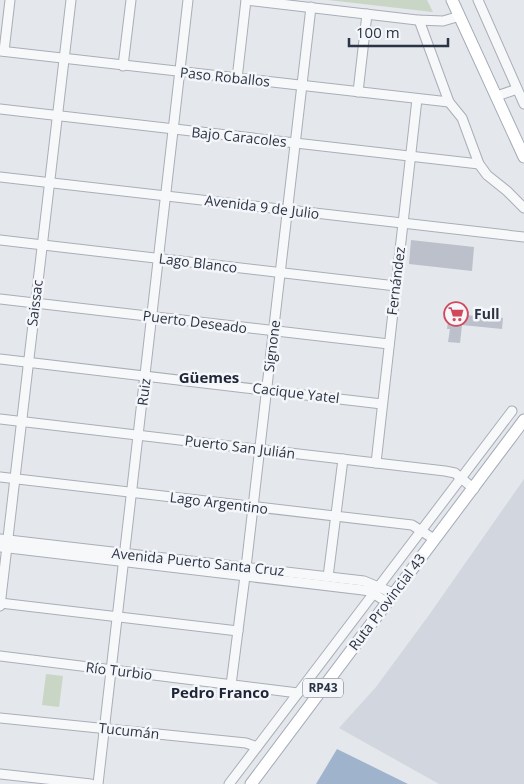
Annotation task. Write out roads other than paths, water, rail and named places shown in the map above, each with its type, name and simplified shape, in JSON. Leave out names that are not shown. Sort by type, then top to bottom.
[{"type":"main road","points":[[452,0],[524,157]]},
{"type":"main road","name":"Ruta Provincial 43","points":[[252,784],[524,420]]},
{"type":"street","points":[[2,51],[10,0]]},
{"type":"street","name":"Saissac","points":[[0,604],[3,543],[14,479],[71,0]]},
{"type":"street","points":[[123,66],[131,0]]},
{"type":"street","name":"Ruiz","points":[[98,784],[188,0]]},
{"type":"street","points":[[237,79],[246,0],[419,20],[443,21],[460,16]]},
{"type":"street","points":[[478,0],[521,96],[496,96]]},
{"type":"street","name":"Signone","points":[[231,685],[246,572],[311,7]]},
{"type":"street","points":[[358,92],[367,14]]},
{"type":"street","points":[[419,20],[450,102],[462,118],[479,164],[487,175],[524,208]]},
{"type":"street","name":"Paso Roballos","points":[[2,51],[450,102]]},
{"type":"street","name":"Fernández","points":[[376,463],[417,99]]},
{"type":"street","name":"Bajo Caracoles","points":[[0,109],[479,164]]},
{"type":"street","name":"Avenida 9 de Julio","points":[[0,177],[524,237]]},
{"type":"street","name":"Lago Blanco","points":[[0,240],[396,286]]},
{"type":"street","name":"Puerto Deseado","points":[[0,299],[389,344]]},
{"type":"street","name":"Cacique Yatel","points":[[0,359],[382,404]]},
{"type":"street","points":[[229,784],[512,411]]},
{"type":"street","name":"Puerto San Julián","points":[[0,419],[444,471],[455,474],[474,489]]},
{"type":"street","points":[[328,577],[343,459]]},
{"type":"street","name":"Lago Argentino","points":[[0,477],[253,508],[412,525],[434,539]]},
{"type":"street","name":"Avenida Puerto Santa Cruz","points":[[3,543],[246,572],[363,590],[376,590]]},
{"type":"street","name":"Avenida Puerto Santa Cruz","points":[[246,572],[364,581],[390,597]]},
{"type":"street","points":[[0,604],[238,631]]},
{"type":"street","name":"Río Turbio","points":[[0,656],[298,693]]},
{"type":"street","name":"Tucumán","points":[[0,718],[246,743],[257,747]]},
{"type":"street","points":[[0,774],[90,784]]},
{"type":"water","points":[[337,749],[408,784],[316,784]]},
{"type":"place","name":"Full","points":[[456,314]]},
{"type":"district","name":"Güemes","points":[[209,378]]},
{"type":"district","name":"Pedro Franco","points":[[220,693]]}]
